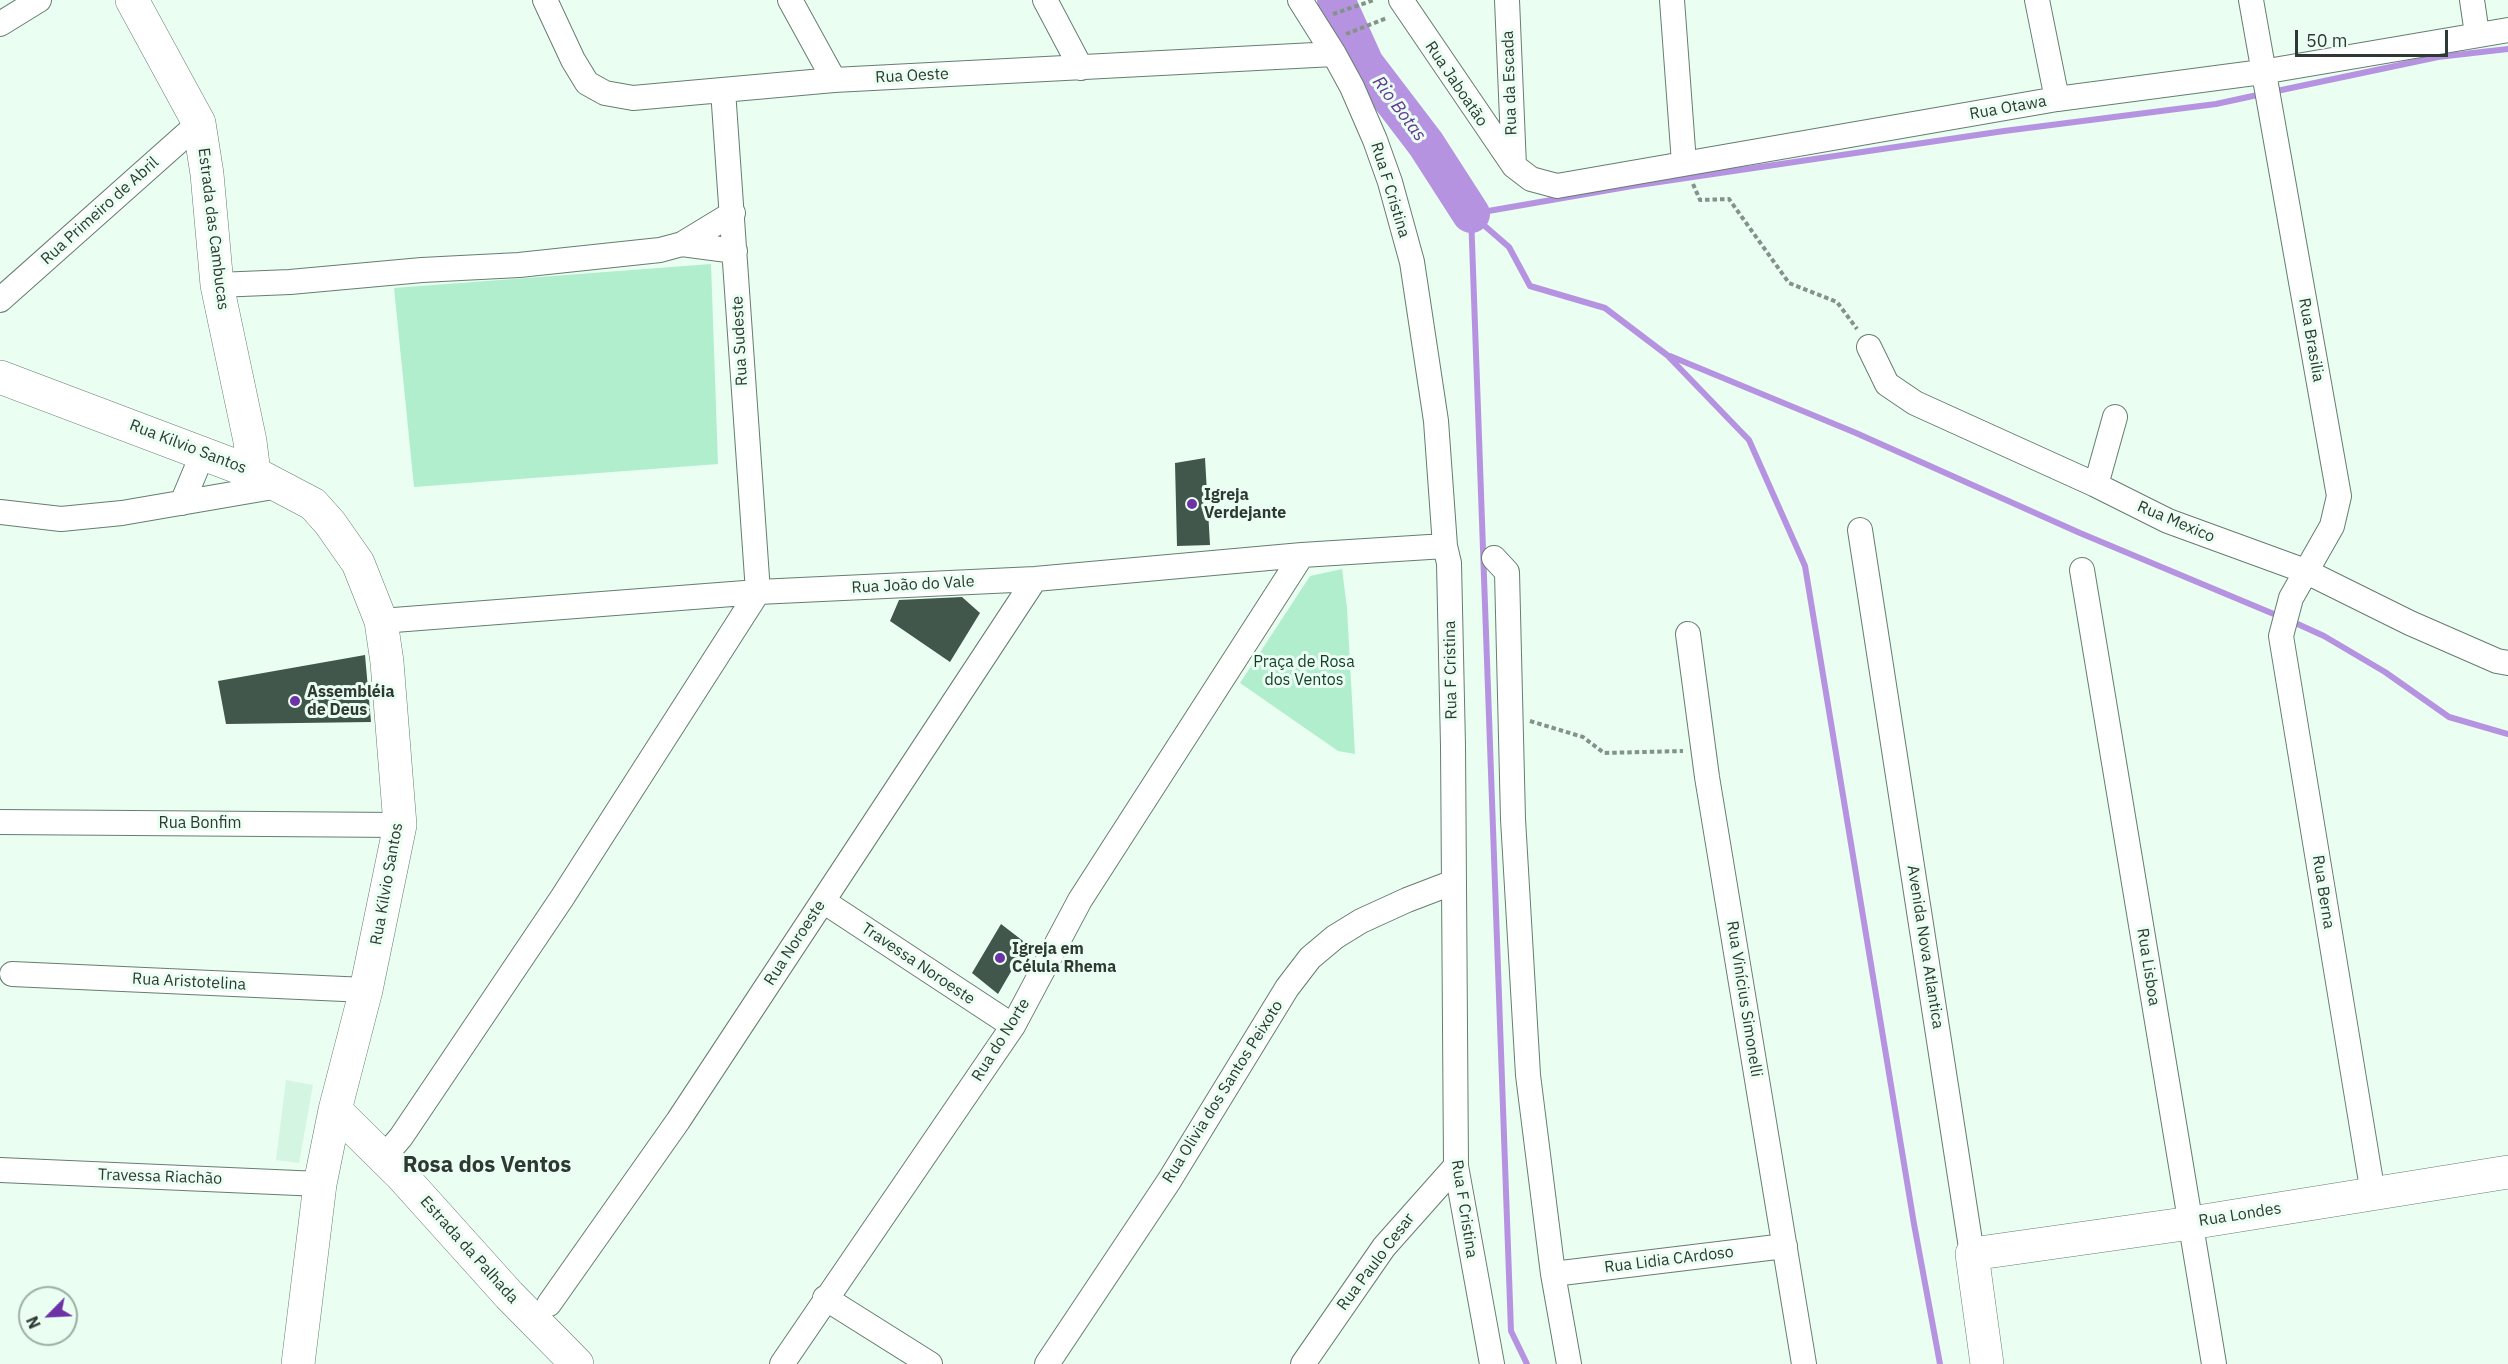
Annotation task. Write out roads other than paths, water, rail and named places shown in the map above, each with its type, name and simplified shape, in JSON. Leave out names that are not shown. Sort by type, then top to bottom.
[{"type":"main road","name":"Estrada das Cambucas","points":[[132,0],[199,123],[207,174],[217,285],[250,441],[267,479]]},
{"type":"main road","name":"Rua Kilvio Santos","points":[[0,376],[267,479],[312,504],[330,523],[358,563],[381,621],[387,662],[400,825],[366,990],[335,1110],[320,1184],[298,1364]]},
{"type":"main road","name":"Estrada da Palhada","points":[[335,1110],[577,1364]]},
{"type":"main road","name":"Rua Londes","points":[[1972,1254],[2191,1223],[2508,1172]]},
{"type":"main road","name":"Avenida Nova Atlantica","points":[[1972,1254],[1987,1364]]},
{"type":"street","points":[[0,24],[39,0]]},
{"type":"street","name":"Rua Oeste","points":[[545,0],[573,60],[587,83],[605,93],[633,98],[834,80],[1081,68],[1339,44]]},
{"type":"street","points":[[790,0],[834,80]]},
{"type":"street","points":[[1045,0],[1081,68]]},
{"type":"street","name":"Rua F Cristina","points":[[1300,0],[1312,21],[1339,44],[1390,182],[1412,262],[1437,421],[1444,546],[1449,563],[1456,1166],[1492,1364]]},
{"type":"street","name":"Rua da Escada","points":[[1507,0],[1514,166]]},
{"type":"street","points":[[1672,0],[1684,163]]},
{"type":"street","points":[[2037,0],[2057,99]]},
{"type":"street","name":"Rua Brasilia","points":[[2251,0],[2339,496],[2332,526],[2300,581]]},
{"type":"street","points":[[2472,0],[2477,33]]},
{"type":"street","name":"Rua Jaboatão","points":[[1394,9],[1514,166]]},
{"type":"street","name":"Rua Otawa","points":[[1514,166],[1531,179],[1557,186],[2057,99],[2263,76],[2477,33],[2508,30]]},
{"type":"street","name":"Rua Sudeste","points":[[723,90],[758,592]]},
{"type":"street","name":"Rua Primeiro de Abril","points":[[0,300],[199,123]]},
{"type":"street","points":[[217,285],[290,282],[422,270],[519,265],[660,249],[682,244],[733,213]]},
{"type":"street","points":[[682,244],[735,251]]},
{"type":"street","name":"Rua Mexico","points":[[1869,347],[1887,384],[1915,403],[2300,581],[2497,661],[2508,663]]},
{"type":"street","points":[[2096,485],[2115,417]]},
{"type":"street","points":[[182,503],[203,453]]},
{"type":"street","points":[[0,512],[61,519],[122,513],[182,503],[267,479]]},
{"type":"street","name":"Avenida Nova Atlantica","points":[[1860,530],[1972,1254]]},
{"type":"street","name":"Rua João do Vale","points":[[381,621],[758,592],[1035,579],[1302,555],[1444,546]]},
{"type":"street","name":"Rua do Norte","points":[[782,1364],[1013,1026],[1080,900],[1302,555]]},
{"type":"street","points":[[1494,558],[1507,572],[1509,715],[1528,1076],[1553,1274],[1569,1364]]},
{"type":"street","name":"Rua Lisboa","points":[[2082,570],[2214,1364]]},
{"type":"street","name":"Rua Noroeste","points":[[549,1304],[678,1121],[1035,579]]},
{"type":"street","name":"Rua Berna","points":[[2300,581],[2281,636],[2282,650],[2373,1194]]},
{"type":"street","points":[[383,1158],[401,1137],[562,898],[758,592]]},
{"type":"street","name":"Rua Vinícius Simonelli","points":[[1688,634],[1707,777],[1804,1364]]},
{"type":"street","name":"Rua Bonfim","points":[[0,822],[400,825]]},
{"type":"street","name":"Rua Olivia dos Santos Peixoto","points":[[1047,1364],[1168,1181],[1287,988],[1310,958],[1335,937],[1361,921],[1454,882]]},
{"type":"street","name":"Travessa Noroeste","points":[[823,901],[1013,1026]]},
{"type":"street","name":"Rua Aristotelina","points":[[12,974],[366,990]]},
{"type":"street","name":"Rua Paulo Cesar","points":[[1303,1364],[1384,1247],[1456,1166]]},
{"type":"street","name":"Travessa Riachão","points":[[0,1170],[320,1184]]},
{"type":"street","name":"Rua Lidia CArdoso","points":[[1553,1274],[1785,1246]]},
{"type":"street","points":[[825,1298],[930,1364]]},
{"type":"waterway","name":"Rio Botas","points":[[1336,0],[1365,64],[1426,144],[1471,214]]},
{"type":"waterway","points":[[2272,92],[2438,57],[2508,49]]},
{"type":"waterway","points":[[1471,214],[1632,186],[2004,131],[2216,104],[2262,94]]},
{"type":"waterway","points":[[1471,214],[1509,247],[1530,286],[1605,308],[1667,355],[1749,440],[1805,566],[1914,1224],[1940,1364]]},
{"type":"waterway","points":[[1471,214],[1511,1331],[1527,1364]]},
{"type":"waterway","points":[[1670,356],[1856,433],[2080,533],[2281,617]]},
{"type":"waterway","points":[[2291,621],[2324,636],[2385,672],[2449,717],[2508,734]]},
{"type":"place","name":"Igreja Verdejante","points":[[1192,504]]},
{"type":"place","name":"Assembléia de Deus","points":[[295,701]]},
{"type":"place","name":"Igreja em Célula Rhema","points":[[1000,958]]},
{"type":"district","name":"Rosa dos Ventos","points":[[487,1166]]},
{"type":"park label","name":"Praça de Rosa dos Ventos","points":[[1304,671]]}]
